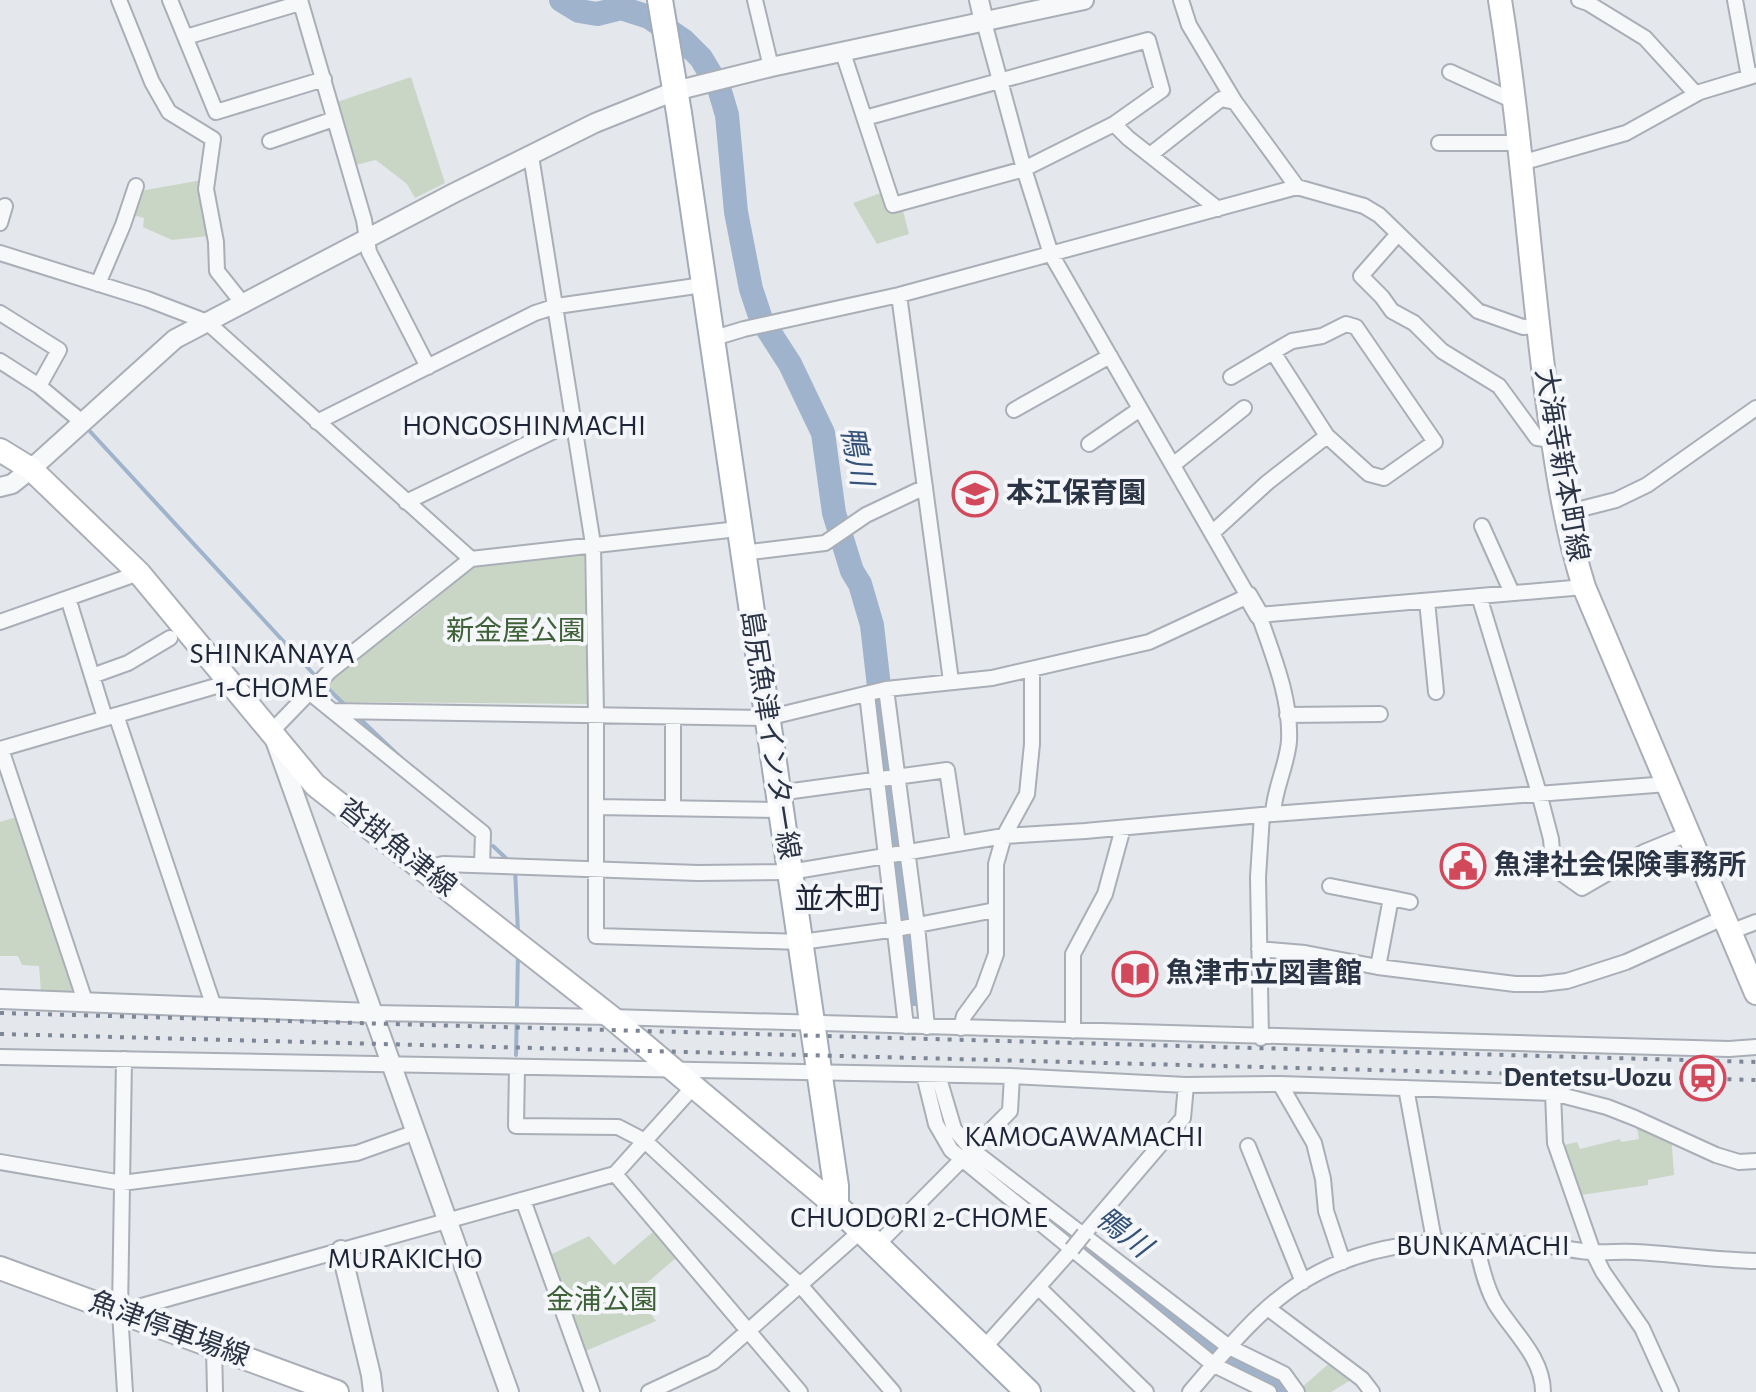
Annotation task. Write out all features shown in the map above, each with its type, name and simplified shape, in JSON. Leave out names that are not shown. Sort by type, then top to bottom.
[{"type":"main road","name":"大海寺新本町線","points":[[1500,0],[1553,440],[1565,513],[1584,587],[1756,993]]},
{"type":"main road","name":"島尻魚津インター線","points":[[660,2],[801,942],[836,1186],[836,1206]]},
{"type":"main road","name":"沓掛魚津線","points":[[0,450],[31,469],[139,573],[315,785],[425,868],[611,1017],[836,1206]]},
{"type":"main road","points":[[836,1206],[1028,1392]]},
{"type":"main road","name":"魚津停車場線","points":[[0,1268],[337,1392]]},
{"type":"street","points":[[119,0],[152,82],[169,112],[213,139],[206,189],[216,242],[217,271],[244,305]]},
{"type":"street","points":[[170,0],[216,112],[324,79]]},
{"type":"street","points":[[755,0],[771,67]]},
{"type":"street","points":[[979,0],[1024,169],[1051,254],[1259,615],[1280,675],[1289,745],[1268,814],[1258,877],[1261,1038]]},
{"type":"street","points":[[0,487],[12,484],[31,469],[175,339],[595,123],[675,91],[771,67],[1084,0]]},
{"type":"street","points":[[1181,0],[1189,25],[1235,102],[1297,187]]},
{"type":"street","points":[[1579,0],[1645,38],[1696,94]]},
{"type":"street","points":[[1439,143],[1520,153],[1626,133],[1696,94],[1753,76],[1735,0]]},
{"type":"street","points":[[186,37],[300,1],[364,220],[369,252],[428,367]]},
{"type":"street","points":[[843,53],[893,205],[1024,169],[1114,124],[1162,90],[1148,40],[865,118]]},
{"type":"street","points":[[1450,72],[1514,101]]},
{"type":"street","points":[[1150,155],[1221,99],[1235,102]]},
{"type":"street","points":[[270,141],[334,119]]},
{"type":"street","points":[[1114,124],[1218,209]]},
{"type":"street","points":[[531,156],[593,544],[596,936],[801,942],[907,928],[995,910]]},
{"type":"street","points":[[98,284],[136,186]]},
{"type":"street","points":[[711,339],[899,295],[1297,187],[1364,206],[1379,215],[1478,311],[1523,327],[1539,326]]},
{"type":"street","points":[[0,223],[5,206]]},
{"type":"street","points":[[1397,235],[1361,276],[1392,311],[1414,323],[1442,351],[1499,386],[1537,438],[1553,440]]},
{"type":"street","points":[[0,253],[176,309],[207,322],[471,559]]},
{"type":"street","points":[[317,422],[535,313],[557,306],[703,285]]},
{"type":"street","points":[[899,295],[951,681]]},
{"type":"street","points":[[0,313],[59,350],[39,386]]},
{"type":"street","points":[[1231,377],[1273,352],[1292,341],[1322,336],[1346,324],[1356,327],[1435,442],[1384,478],[1369,474],[1327,436],[1273,352]]},
{"type":"street","points":[[1014,410],[1110,356]]},
{"type":"street","points":[[0,361],[39,386],[82,422]]},
{"type":"street","points":[[1173,465],[1244,408]]},
{"type":"street","points":[[1565,513],[1616,500],[1647,485],[1756,408]]},
{"type":"street","points":[[1089,444],[1140,409]]},
{"type":"street","points":[[406,502],[575,421]]},
{"type":"street","points":[[1212,533],[1268,482],[1327,436]]},
{"type":"street","points":[[509,1392],[272,731],[330,671],[471,559],[593,544],[825,543],[866,515],[925,487]]},
{"type":"street","points":[[1482,526],[1512,593]]},
{"type":"street","points":[[0,622],[139,573]]},
{"type":"street","points":[[1259,615],[1584,587]]},
{"type":"street","points":[[332,711],[767,718],[886,689],[992,678],[1149,642],[1248,596]]},
{"type":"street","points":[[1479,596],[1539,793],[1551,839],[1553,863],[1561,873],[1582,888],[1644,852],[1688,834]]},
{"type":"street","points":[[68,598],[92,676],[110,716],[214,1007]]},
{"type":"street","points":[[1427,601],[1436,692]]},
{"type":"street","points":[[92,676],[128,663],[170,638]]},
{"type":"street","points":[[961,1028],[964,1016],[983,990],[996,954],[996,864],[1004,836],[1027,794],[1032,744],[1032,669]]},
{"type":"street","points":[[85,1001],[0,749],[230,682]]},
{"type":"street","points":[[886,689],[907,853],[906,1026]]},
{"type":"street","points":[[309,692],[483,833],[482,865]]},
{"type":"street","points":[[867,694],[887,856],[907,928],[927,1027]]},
{"type":"street","points":[[1287,715],[1380,714]]},
{"type":"street","points":[[673,718],[673,808]]},
{"type":"street","points":[[596,807],[673,808],[779,802],[877,780],[947,770],[958,843]]},
{"type":"street","points":[[425,868],[443,864],[698,873],[790,872],[1004,836],[1668,784]]},
{"type":"street","points":[[1073,1031],[1073,954],[1105,894],[1123,828]]},
{"type":"street","points":[[1330,886],[1410,902]]},
{"type":"street","points":[[1378,967],[1391,898]]},
{"type":"street","points":[[1259,949],[1515,984],[1567,981],[1727,925],[1756,922]]},
{"type":"street","points":[[0,999],[371,1013],[611,1017],[1261,1038],[1729,1049],[1756,1047]]},
{"type":"street","points":[[0,1057],[1012,1076],[1186,1085],[1280,1084],[1553,1093],[1607,1107],[1663,1129],[1716,1155],[1739,1162],[1756,1161]]},
{"type":"street","points":[[124,1059],[120,1312],[125,1392]]},
{"type":"street","points":[[517,1067],[516,1126],[618,1127],[645,1141],[801,1286],[893,1392]]},
{"type":"street","points":[[931,1075],[936,1124],[951,1150],[967,1154],[1228,1347],[1284,1374],[1297,1392]]},
{"type":"street","points":[[649,1392],[713,1362],[801,1286],[870,1237],[967,1154],[1010,1111],[1012,1076]]},
{"type":"street","points":[[1280,1084],[1314,1143],[1323,1179],[1326,1211],[1343,1262]]},
{"type":"street","points":[[983,1349],[1183,1118],[1186,1085]]},
{"type":"street","points":[[120,1312],[615,1174],[694,1086]]},
{"type":"street","points":[[1406,1088],[1434,1240]]},
{"type":"street","points":[[1553,1093],[1555,1143],[1593,1252],[1603,1272],[1642,1328],[1671,1392]]},
{"type":"street","points":[[0,1162],[122,1183],[357,1153],[416,1132]]},
{"type":"street","points":[[1248,1146],[1303,1282]]},
{"type":"street","points":[[967,1154],[1215,1363],[1269,1392]]},
{"type":"street","points":[[615,1174],[800,1392]]},
{"type":"street","points":[[523,1200],[592,1392]]},
{"type":"street","points":[[1190,1392],[1228,1347],[1303,1282],[1343,1262],[1391,1246],[1434,1240],[1756,1261]]},
{"type":"street","points":[[1476,1242],[1493,1300],[1509,1325],[1525,1342],[1543,1384],[1543,1392]]},
{"type":"street","points":[[341,1250],[373,1392]]},
{"type":"street","points":[[1038,1287],[1146,1392]]},
{"type":"street","points":[[1269,1309],[1362,1379],[1372,1392]]},
{"type":"street","points":[[214,1347],[215,1392]]},
{"type":"green space","points":[[411,77],[445,183],[415,198],[407,184],[376,160],[347,167],[331,104]]},
{"type":"green space","points":[[202,180],[208,236],[172,240],[143,227],[144,218],[124,213],[129,193]]},
{"type":"green space","points":[[889,190],[901,203],[909,234],[877,244],[853,203]]},
{"type":"green space","name":"新金屋公園","points":[[584,554],[588,704],[342,702],[329,687],[334,676],[416,615],[477,564]]},
{"type":"green space","points":[[17,817],[74,993],[41,992],[39,966],[22,965],[18,956],[0,956],[0,822]]},
{"type":"green space","points":[[1635,1118],[1671,1133],[1674,1175],[1648,1180],[1648,1185],[1574,1196],[1556,1147],[1577,1142],[1580,1149],[1620,1139],[1621,1142],[1639,1139]]},
{"type":"green space","name":"金浦公園","points":[[654,1231],[676,1258],[636,1292],[656,1321],[583,1352],[548,1256],[589,1236],[614,1265]]},
{"type":"green space","points":[[1332,1361],[1354,1378],[1331,1392],[1303,1392],[1301,1388]]},
{"type":"waterway","name":"鴨川","points":[[561,0],[579,11],[597,14],[621,8],[649,17],[684,41],[701,58],[719,88],[727,115],[736,212],[751,289],[761,319],[790,364],[823,433],[834,513],[872,625],[914,994]]},
{"type":"waterway","points":[[86,427],[347,707]]},
{"type":"waterway","points":[[357,716],[400,757]]},
{"type":"waterway","points":[[493,846],[510,862]]},
{"type":"waterway","points":[[515,869],[518,932]]},
{"type":"waterway","points":[[516,1055],[518,953]]},
{"type":"waterway","name":"鴨川","points":[[937,1106],[958,1144],[984,1166]]},
{"type":"waterway","name":"鴨川","points":[[1060,1226],[1210,1342],[1273,1376],[1286,1392]]},
{"type":"railway","points":[[0,1013],[1756,1062]]},
{"type":"railway","points":[[0,1034],[1756,1080]]},
{"type":"place","name":"本江保育園","points":[[975,494]]},
{"type":"place","name":"魚津社会保険事務所","points":[[1463,866]]},
{"type":"place","name":"魚津市立図書館","points":[[1135,974]]},
{"type":"place","name":"Dentetsu-Uozu","points":[[1703,1078]]},
{"type":"district","name":"HONGOSHINMACHI","points":[[524,426]]},
{"type":"district","name":"SHINKANAYA 1-CHOME","points":[[272,671]]},
{"type":"district","name":"並木町","points":[[839,900]]},
{"type":"district","name":"KAMOGAWAMACHI","points":[[1084,1137]]},
{"type":"district","name":"CHUODORI 2-CHOME","points":[[919,1218]]},
{"type":"district","name":"BUNKAMACHI","points":[[1483,1246]]},
{"type":"district","name":"MURAKICHO","points":[[405,1259]]}]
